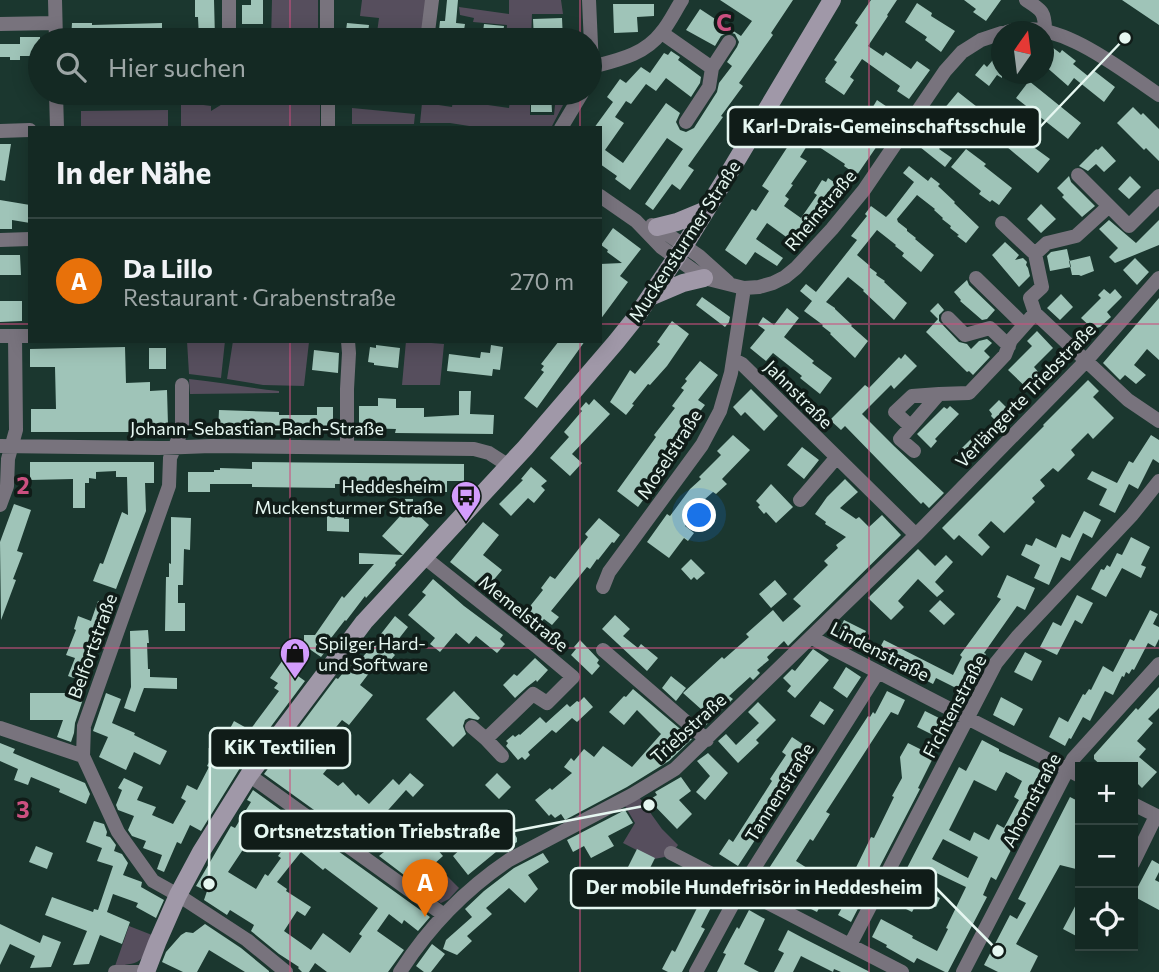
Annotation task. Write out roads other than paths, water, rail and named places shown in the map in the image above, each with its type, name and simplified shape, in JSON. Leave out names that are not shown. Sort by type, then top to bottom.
[{"type":"main road","name":"Muckensturmer Straße","points":[[146,972],[178,895],[201,852],[249,775],[365,622],[509,466],[616,342],[680,252],[832,0]]},
{"type":"main road","points":[[657,227],[706,210]]},
{"type":"main road","points":[[650,296],[704,278]]},
{"type":"street","points":[[55,0],[55,28]]},
{"type":"street","points":[[229,0],[229,28]]},
{"type":"street","points":[[327,0],[327,28]]},
{"type":"street","points":[[428,28],[432,0]]},
{"type":"street","points":[[589,0],[590,28]]},
{"type":"street","points":[[602,66],[649,46],[662,33],[682,0]]},
{"type":"street","points":[[1026,0],[1041,11],[1045,21]]},
{"type":"street","points":[[0,24],[55,23]]},
{"type":"street","points":[[662,33],[712,68]]},
{"type":"street","points":[[1054,33],[1093,52],[1159,95]]},
{"type":"street","name":"Rheinstraße","points":[[680,252],[704,278],[738,286],[759,287],[785,277],[832,229],[864,190],[945,71],[962,52],[991,37]]},
{"type":"street","points":[[685,122],[709,88],[712,68],[729,42]]},
{"type":"street","points":[[56,105],[57,126]]},
{"type":"street","points":[[328,105],[328,126]]},
{"type":"street","points":[[562,126],[575,105]]},
{"type":"street","points":[[0,131],[28,130]]},
{"type":"street","points":[[1078,175],[1129,226],[1159,196]]},
{"type":"street","points":[[602,197],[636,221],[661,247],[698,256],[738,286]]},
{"type":"street","points":[[1035,254],[1047,243],[1076,236],[1109,206]]},
{"type":"street","points":[[636,221],[657,227],[680,252]]},
{"type":"street","points":[[1002,223],[1035,254],[1042,287],[1030,299],[1035,313],[1128,400],[1159,421]]},
{"type":"street","points":[[0,240],[28,239]]},
{"type":"street","points":[[976,278],[1024,325]]},
{"type":"street","name":"Verlängerte Triebstraße","points":[[916,536],[1085,362],[1159,278]]},
{"type":"street","name":"Moselstraße","points":[[603,587],[609,572],[702,445],[720,411],[734,360],[738,286]]},
{"type":"street","points":[[910,426],[895,412],[912,396],[969,393],[1005,355],[1011,340],[1035,313]]},
{"type":"street","points":[[948,318],[965,335],[990,328],[1009,346]]},
{"type":"street","points":[[0,505],[7,486],[6,446],[16,430],[15,336]]},
{"type":"street","points":[[346,447],[348,343]]},
{"type":"street","name":"Jahnstraße","points":[[734,360],[916,536]]},
{"type":"street","name":"Belfortstraße","points":[[182,385],[182,430],[170,458],[169,486],[84,726],[83,756],[118,832],[153,881],[247,940],[286,972]]},
{"type":"street","points":[[914,451],[900,439],[939,394]]},
{"type":"street","name":"Johann-Sebastian-Bach-Straße","points":[[6,446],[474,449],[489,453],[509,466]]},
{"type":"street","points":[[800,500],[836,457]]},
{"type":"street","name":"Fichtenstraße","points":[[850,945],[996,663],[1132,515],[1159,481]]},
{"type":"street","name":"Triebstraße","points":[[403,971],[444,915],[494,870],[675,769],[916,536]]},
{"type":"street","name":"Memelstraße","points":[[424,557],[573,677],[547,703],[533,694],[486,739]]},
{"type":"street","name":"Lindenstraße","points":[[812,638],[1074,773]]},
{"type":"street","points":[[603,650],[707,740]]},
{"type":"street","name":"Ahornstraße","points":[[963,972],[1074,773],[1073,759],[1158,667]]},
{"type":"street","name":"Tannenstraße","points":[[696,972],[741,889],[878,672]]},
{"type":"street","points":[[0,727],[83,756]]},
{"type":"street","points":[[472,727],[502,756]]},
{"type":"street","points":[[249,775],[444,915]]},
{"type":"street","points":[[1138,807],[1157,817],[1138,853]]},
{"type":"street","points":[[671,853],[902,972]]},
{"type":"street","points":[[115,972],[146,972]]},
{"type":"place","name":"Karl-Drais-Gemeinschaftsschule","points":[[1125,38]]},
{"type":"place","name":"Heddesheim Muckensturmer Straße","points":[[466,523]]},
{"type":"place","name":"Spilger Hard- und Software","points":[[295,680]]},
{"type":"place","name":"Ortsnetzstation Triebstraße","points":[[649,805]]},
{"type":"place","name":"KiK Textilien","points":[[209,884]]},
{"type":"place","name":"Da Lillo","points":[[425,917]]},
{"type":"place","name":"Der mobile Hundefrisör in Heddesheim","points":[[998,951]]}]
